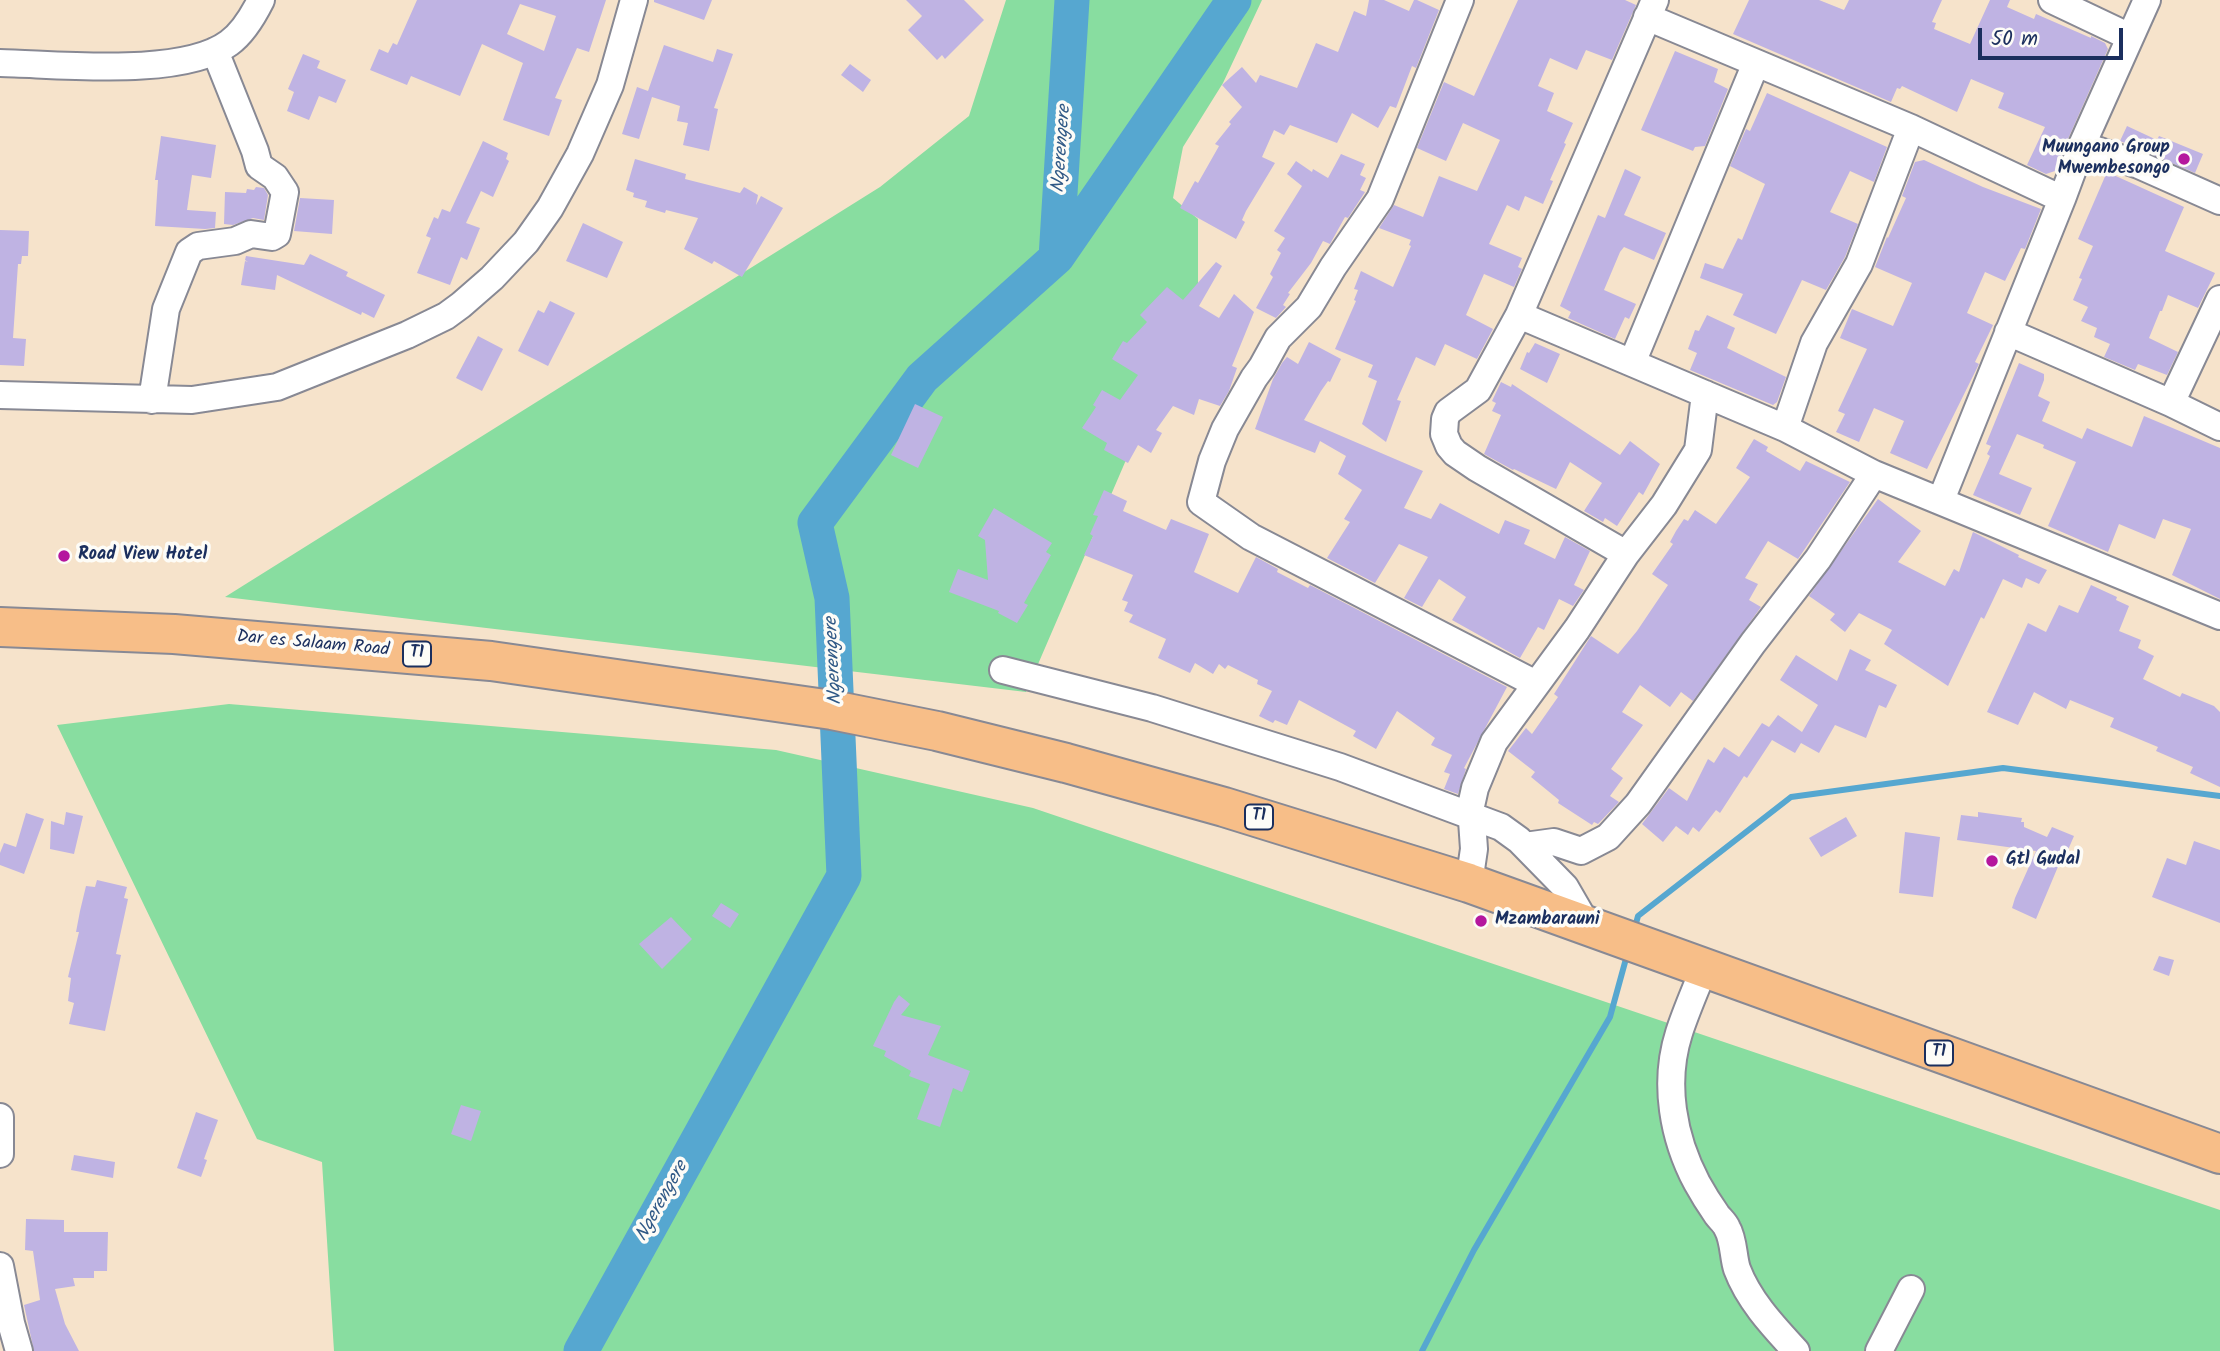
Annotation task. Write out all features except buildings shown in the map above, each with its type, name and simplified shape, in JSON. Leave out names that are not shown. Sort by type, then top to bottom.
[{"type":"highway","name":"Dar es Salaam Road","points":[[0,627],[174,634],[491,661],[832,710],[903,723],[1054,760],[1224,807],[1469,883]]},
{"type":"highway","name":"T1","points":[[1469,883],[2220,1154]]},
{"type":"street","points":[[0,62],[110,66],[149,65],[187,59],[215,51],[235,38],[249,22],[261,0]]},
{"type":"street","points":[[0,395],[192,400],[277,387],[407,335],[446,316],[474,295],[517,251],[550,208],[580,154],[610,85],[634,0]]},
{"type":"street","points":[[1460,0],[1380,199],[1309,307],[1278,338],[1254,378],[1225,429],[1212,461],[1201,502],[1251,537],[1536,684]]},
{"type":"street","points":[[2052,0],[2130,37]]},
{"type":"street","points":[[1941,500],[2082,145],[2147,0]]},
{"type":"street","points":[[1626,554],[1476,468],[1455,453],[1445,439],[1444,426],[1448,412],[1478,390],[1519,316],[1651,9],[1756,63],[1911,128],[2062,199]]},
{"type":"street","points":[[152,400],[166,309],[189,252],[198,246],[235,241],[251,234],[272,237],[277,233],[285,192],[275,177],[259,166],[215,51]]},
{"type":"street","points":[[1632,363],[1756,63]]},
{"type":"street","points":[[1785,428],[1814,342],[1859,264],[1911,128]]},
{"type":"street","points":[[2082,145],[2139,165],[2220,201]]},
{"type":"street","points":[[2171,403],[2220,299]]},
{"type":"street","points":[[1519,316],[1785,428],[1874,474],[2220,616]]},
{"type":"street","points":[[2008,331],[2220,427]]},
{"type":"street","points":[[1469,883],[1474,849],[1471,806],[1475,788],[1494,742],[1577,629],[1626,554],[1664,505],[1698,450],[1706,394]]},
{"type":"street","points":[[1525,846],[1555,842],[1581,851],[1608,837],[1638,804],[1753,642],[1818,559],[1874,474]]},
{"type":"street","points":[[1003,670],[1152,708],[1356,773],[1501,827],[1525,846],[1565,887],[1597,930]]},
{"type":"street","points":[[1704,968],[1679,1032],[1675,1050],[1672,1095],[1678,1140],[1697,1184],[1727,1227],[1736,1256],[1736,1266],[1744,1282],[1762,1313],[1796,1351]]},
{"type":"street","points":[[0,1117],[0,1154]]},
{"type":"street","points":[[0,1266],[10,1323],[19,1351]]},
{"type":"street","points":[[1879,1351],[1911,1289]]},
{"type":"green space","points":[[1006,0],[1262,0],[1223,83],[1183,147],[1173,198],[1198,219],[1198,293],[1026,692],[225,597],[880,187],[969,116]]},
{"type":"green space","points":[[229,704],[776,750],[1033,808],[2220,1210],[2220,1351],[334,1351],[322,1162],[257,1139],[57,725]]},
{"type":"waterway","name":"Ngerengere","points":[[581,1351],[844,876],[832,598],[815,523],[922,378],[1056,258],[1072,0]]},
{"type":"waterway","points":[[1057,257],[1234,0]]},
{"type":"waterway","points":[[1634,931],[1638,916],[1791,797],[2003,768],[2220,796]]},
{"type":"waterway","points":[[1422,1351],[1474,1250],[1610,1017],[1627,955]]},
{"type":"place","name":"Muungano Group Mwembesongo","points":[[2184,159]]},
{"type":"place","name":"Road View Hotel","points":[[64,556]]},
{"type":"place","name":"Gtl Gudal","points":[[1992,861]]},
{"type":"place","name":"Mzambarauni","points":[[1481,921]]}]
